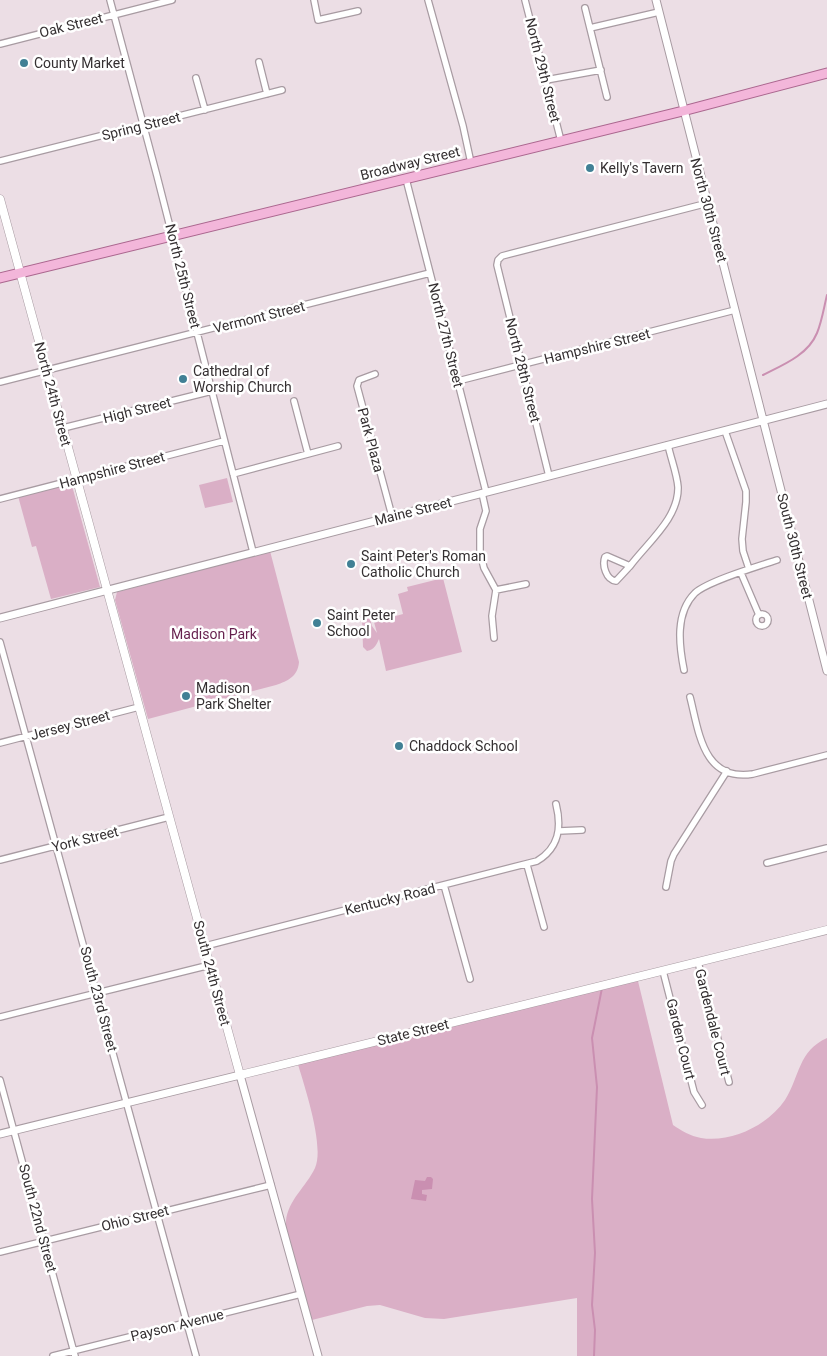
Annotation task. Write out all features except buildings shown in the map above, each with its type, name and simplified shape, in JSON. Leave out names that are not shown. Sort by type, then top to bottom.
[{"type":"main road","name":"Broadway Street","points":[[0,278],[683,111],[827,73]]},
{"type":"main road","name":"North 24th Street","points":[[0,199],[107,590]]},
{"type":"main road","name":"South 24th Street","points":[[107,590],[240,1075]]},
{"type":"main road","name":"State Street","points":[[240,1075],[827,930]]},
{"type":"street","name":"North 25th Street","points":[[110,0],[144,125],[253,552]]},
{"type":"street","name":"Oak Street","points":[[0,44],[172,0]]},
{"type":"street","points":[[314,0],[318,20],[358,11]]},
{"type":"street","points":[[428,0],[463,126],[471,163]]},
{"type":"street","name":"North 29th Street","points":[[525,0],[561,140]]},
{"type":"street","name":"North 30th Street","points":[[656,0],[762,420]]},
{"type":"street","points":[[585,8],[608,97]]},
{"type":"street","points":[[590,28],[659,12]]},
{"type":"street","points":[[259,62],[267,94]]},
{"type":"street","points":[[546,80],[601,70]]},
{"type":"street","points":[[196,78],[204,110]]},
{"type":"street","name":"Spring Street","points":[[0,161],[282,90]]},
{"type":"street","name":"North 27th Street","points":[[406,179],[458,381],[484,493],[486,506],[480,529],[482,561],[486,574],[496,590]]},
{"type":"street","name":"North 28th Street","points":[[549,476],[497,265],[498,260],[502,256],[708,203]]},
{"type":"street","name":"Vermont Street","points":[[0,382],[430,273]]},
{"type":"street","name":"Hampshire Street","points":[[458,381],[735,310]]},
{"type":"street","name":"Park Plaza","points":[[375,374],[359,380],[356,386],[392,516]]},
{"type":"street","name":"High Street","points":[[63,428],[212,391]]},
{"type":"street","points":[[294,401],[308,454]]},
{"type":"street","name":"Maine Street","points":[[0,618],[827,404]]},
{"type":"street","name":"South 30th Street","points":[[762,420],[827,671]]},
{"type":"street","points":[[725,431],[746,491],[743,546],[749,569]]},
{"type":"street","name":"Hampshire Street","points":[[0,499],[224,440]]},
{"type":"street","points":[[630,566],[610,556],[604,559],[608,578],[612,581],[618,580],[630,566],[670,517],[676,505],[678,483],[668,445]]},
{"type":"street","points":[[233,474],[338,446]]},
{"type":"street","points":[[684,670],[679,634],[681,621],[690,600],[695,594],[708,585],[777,560]]},
{"type":"street","points":[[741,573],[759,615]]},
{"type":"street","points":[[494,638],[492,616],[496,590],[526,584]]},
{"type":"street","name":"South 23rd Street","points":[[0,642],[196,1356]]},
{"type":"street","points":[[690,697],[704,750],[712,761],[727,772],[740,775],[753,774],[827,755]]},
{"type":"street","name":"Jersey Street","points":[[0,743],[139,707]]},
{"type":"street","points":[[666,887],[668,871],[674,854],[727,772]]},
{"type":"street","points":[[556,804],[560,821],[559,831],[582,830]]},
{"type":"street","name":"York Street","points":[[0,860],[169,817]]},
{"type":"street","name":"Kentucky Road","points":[[205,946],[527,865],[546,856],[554,846],[559,831]]},
{"type":"street","points":[[767,863],[827,848]]},
{"type":"street","points":[[527,865],[544,927]]},
{"type":"street","points":[[444,885],[470,979]]},
{"type":"street","name":"Gardendale Court","points":[[698,962],[729,1082]]},
{"type":"street","points":[[0,1018],[210,965]]},
{"type":"street","name":"Garden Court","points":[[663,971],[694,1092],[702,1105]]},
{"type":"street","name":"State Street","points":[[0,1134],[240,1075]]},
{"type":"street","name":"South 24th Street","points":[[240,1075],[318,1356]]},
{"type":"street","name":"South 22nd Street","points":[[0,1080],[75,1353]]},
{"type":"street","name":"Ohio Street","points":[[0,1252],[271,1184]]},
{"type":"street","name":"Payson Avenue","points":[[53,1356],[75,1353],[301,1294]]},
{"type":"green space","points":[[227,478],[233,502],[205,508],[199,485]]},
{"type":"green space","points":[[71,482],[100,587],[51,599],[36,546],[32,547],[18,496]]},
{"type":"green space","name":"Madison Park","points":[[270,551],[299,662],[297,671],[288,680],[276,685],[148,719],[115,600],[117,592]]},
{"type":"green space","points":[[443,578],[462,652],[386,671],[379,639],[372,649],[367,651],[363,647],[362,619],[365,615],[369,615],[372,626],[377,633],[374,622],[403,614],[398,594],[408,591],[407,587]]},
{"type":"green space","points":[[637,977],[673,1125],[693,1136],[713,1139],[737,1135],[769,1117],[785,1100],[810,1050],[817,1043],[827,1038],[827,1356],[577,1356],[577,1298],[444,1319],[425,1318],[380,1305],[367,1306],[308,1321],[290,1257],[286,1231],[287,1213],[315,1168],[317,1158],[316,1131],[297,1061]]},
{"type":"shaded area","points":[[427,1177],[433,1179],[432,1189],[422,1190],[422,1194],[427,1195],[426,1201],[411,1199],[415,1180],[425,1181]]},
{"type":"waterway","points":[[763,375],[794,358],[813,341],[822,319],[827,295]]},
{"type":"waterway","points":[[594,1356],[595,1330],[592,1305],[595,1253],[592,1199],[597,1087],[592,1038],[602,988]]},
{"type":"place","name":"County Market","points":[[24,63]]},
{"type":"place","name":"Kelly's Tavern","points":[[590,168]]},
{"type":"place","name":"Cathedral of Worship Church","points":[[183,379]]},
{"type":"place","name":"Saint Peter's Roman Catholic Church","points":[[351,564]]},
{"type":"place","name":"Saint Peter School","points":[[317,623]]},
{"type":"place","name":"Madison Park Shelter","points":[[186,696]]},
{"type":"place","name":"Chaddock School","points":[[399,746]]}]
